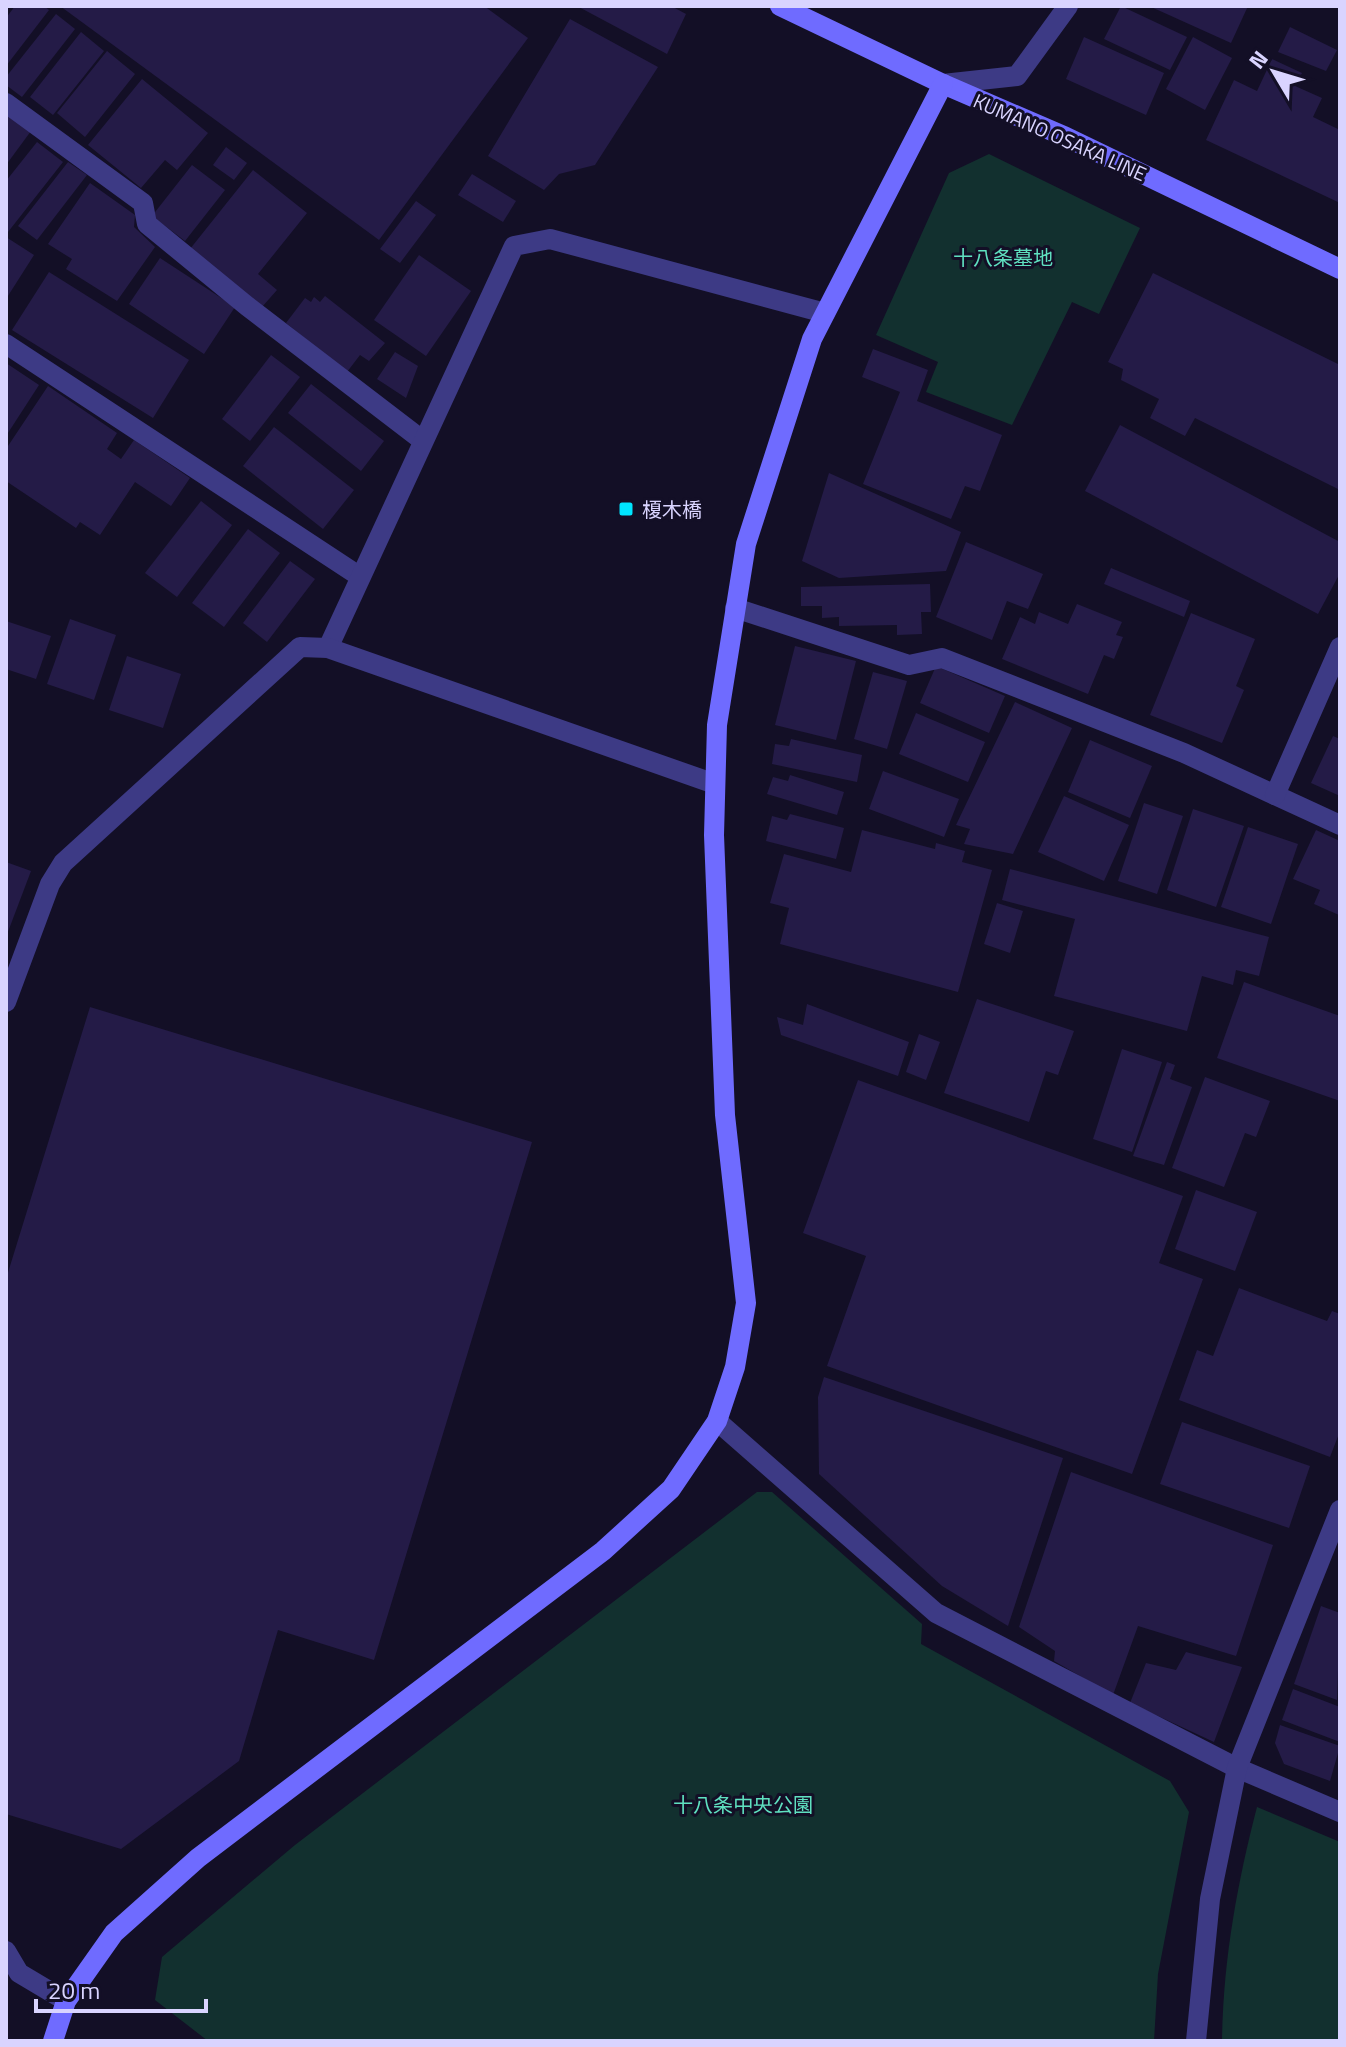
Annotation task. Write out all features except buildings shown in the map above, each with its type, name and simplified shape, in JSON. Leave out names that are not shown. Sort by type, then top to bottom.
[{"type":"street","name":"KUMANO OSAKA LINE","points":[[780,6],[943,84],[1066,137],[1340,269]]},
{"type":"street","points":[[53,2041],[66,2001],[114,1933],[198,1858],[603,1551],[671,1489],[717,1421],[735,1367],[746,1303],[725,1115],[716,941],[715,784],[717,725],[746,544],[812,339],[943,84],[1017,76],[1068,6]]},
{"type":"street","points":[[6,103],[143,203],[147,224],[247,306],[422,440]]},
{"type":"street","points":[[328,648],[514,246],[550,239],[825,313]]},
{"type":"street","points":[[6,344],[359,576]]},
{"type":"street","points":[[735,608],[909,665],[942,658],[1184,753],[1340,825]]},
{"type":"street","points":[[6,1002],[50,884],[63,863],[300,647],[328,648],[715,784]]},
{"type":"street","points":[[1275,795],[1340,647]]},
{"type":"street","points":[[717,1421],[936,1613],[1237,1768],[1340,1812]]},
{"type":"street","points":[[1196,2041],[1210,1899],[1237,1768],[1340,1510]]},
{"type":"street","points":[[6,1951],[19,1973],[66,2001]]},
{"type":"green space","name":"十八条墓地","points":[[989,154],[1140,228],[1099,314],[1072,302],[1012,425],[926,392],[938,362],[876,335],[949,173]]},
{"type":"green space","name":"十八条中央公園","points":[[757,1492],[772,1492],[922,1624],[921,1644],[1170,1781],[1189,1812],[1158,1974],[1154,2041],[208,2041],[155,2000],[162,1957],[295,1845]]},
{"type":"green space","points":[[1257,1807],[1340,1842],[1340,2041],[1222,2041],[1232,1923]]},
{"type":"place","name":"榎木橋","points":[[626,509]]}]
